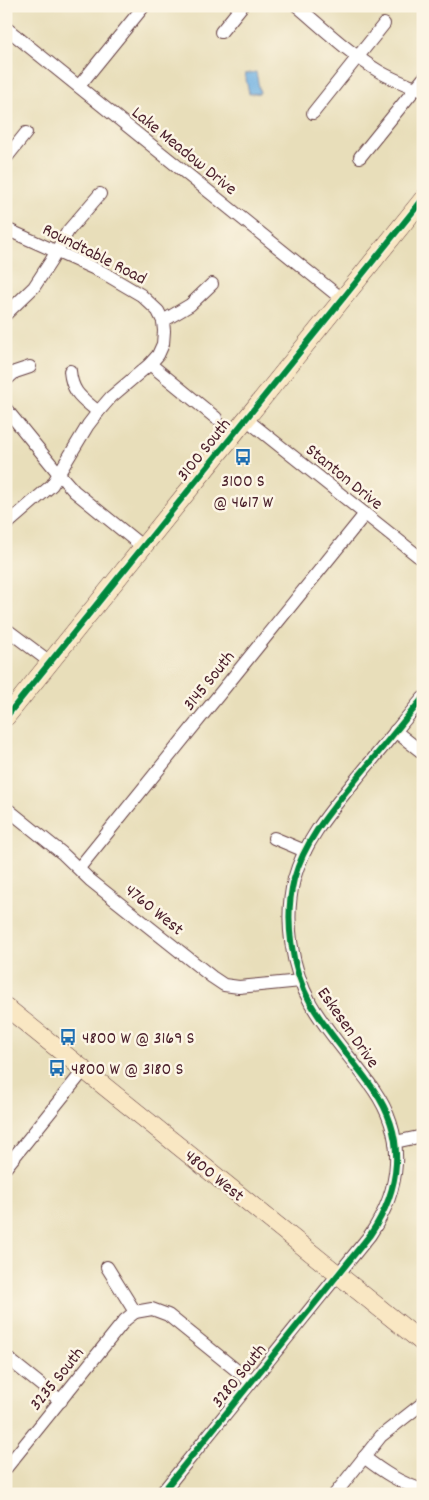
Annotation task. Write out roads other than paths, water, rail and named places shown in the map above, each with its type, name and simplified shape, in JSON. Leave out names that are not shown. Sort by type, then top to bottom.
[{"type":"main road","name":"3100 South","points":[[6,717],[423,199]]},
{"type":"main road","name":"4800 West","points":[[6,1007],[423,1343]]},
{"type":"street","points":[[79,86],[144,6]]},
{"type":"street","points":[[221,32],[242,6]]},
{"type":"street","points":[[297,6],[313,11],[358,56],[378,71],[420,86],[360,157]]},
{"type":"street","points":[[313,113],[384,24]]},
{"type":"street","name":"Lake Meadow Drive","points":[[6,28],[342,299]]},
{"type":"street","points":[[6,158],[26,133]]},
{"type":"street","points":[[6,314],[34,287],[72,225],[100,194]]},
{"type":"street","name":"Roundtable Road","points":[[6,229],[112,277],[141,295],[158,311],[163,321]]},
{"type":"street","points":[[6,525],[52,485],[88,425],[98,412],[118,390],[150,364],[158,355],[163,344],[163,321],[190,305],[212,284]]},
{"type":"street","points":[[150,364],[216,418]]},
{"type":"street","points":[[6,380],[15,372],[30,367]]},
{"type":"street","points":[[70,371],[76,393],[98,412]]},
{"type":"street","points":[[6,409],[59,474],[87,503],[143,547]]},
{"type":"street","name":"Stanton Drive","points":[[246,418],[423,560]]},
{"type":"street","name":"3145 South","points":[[79,868],[365,514]]},
{"type":"street","points":[[6,630],[50,662]]},
{"type":"street","name":"Eskesen Drive","points":[[338,1275],[373,1230],[390,1199],[396,1170],[395,1142],[388,1114],[382,1102],[308,998],[292,947],[290,910],[294,880],[313,836],[333,808],[423,698]]},
{"type":"street","points":[[396,731],[423,753]]},
{"type":"street","name":"4760 West","points":[[6,808],[62,853],[90,880],[209,975],[224,984],[239,987],[302,981]]},
{"type":"street","points":[[274,838],[305,852]]},
{"type":"street","points":[[6,1167],[84,1070]]},
{"type":"street","points":[[395,1142],[423,1136]]},
{"type":"street","points":[[107,1267],[135,1312],[152,1309],[168,1315],[251,1382]]},
{"type":"street","name":"3280 South","points":[[161,1494],[338,1275]]},
{"type":"street","name":"3235 South","points":[[6,1468],[126,1320],[135,1312]]},
{"type":"street","points":[[6,1357],[61,1401]]},
{"type":"street","points":[[335,1494],[391,1427],[423,1403]]},
{"type":"street","points":[[364,1457],[392,1478],[423,1490]]},
{"type":"water","points":[[256,72],[260,93],[249,94],[245,74]]},
{"type":"place","name":"3100 S @ 4617 W","points":[[243,457]]},
{"type":"place","name":"4800 W @ 3169 S","points":[[68,1037]]},
{"type":"place","name":"4800 W @ 3180 S","points":[[57,1068]]}]
